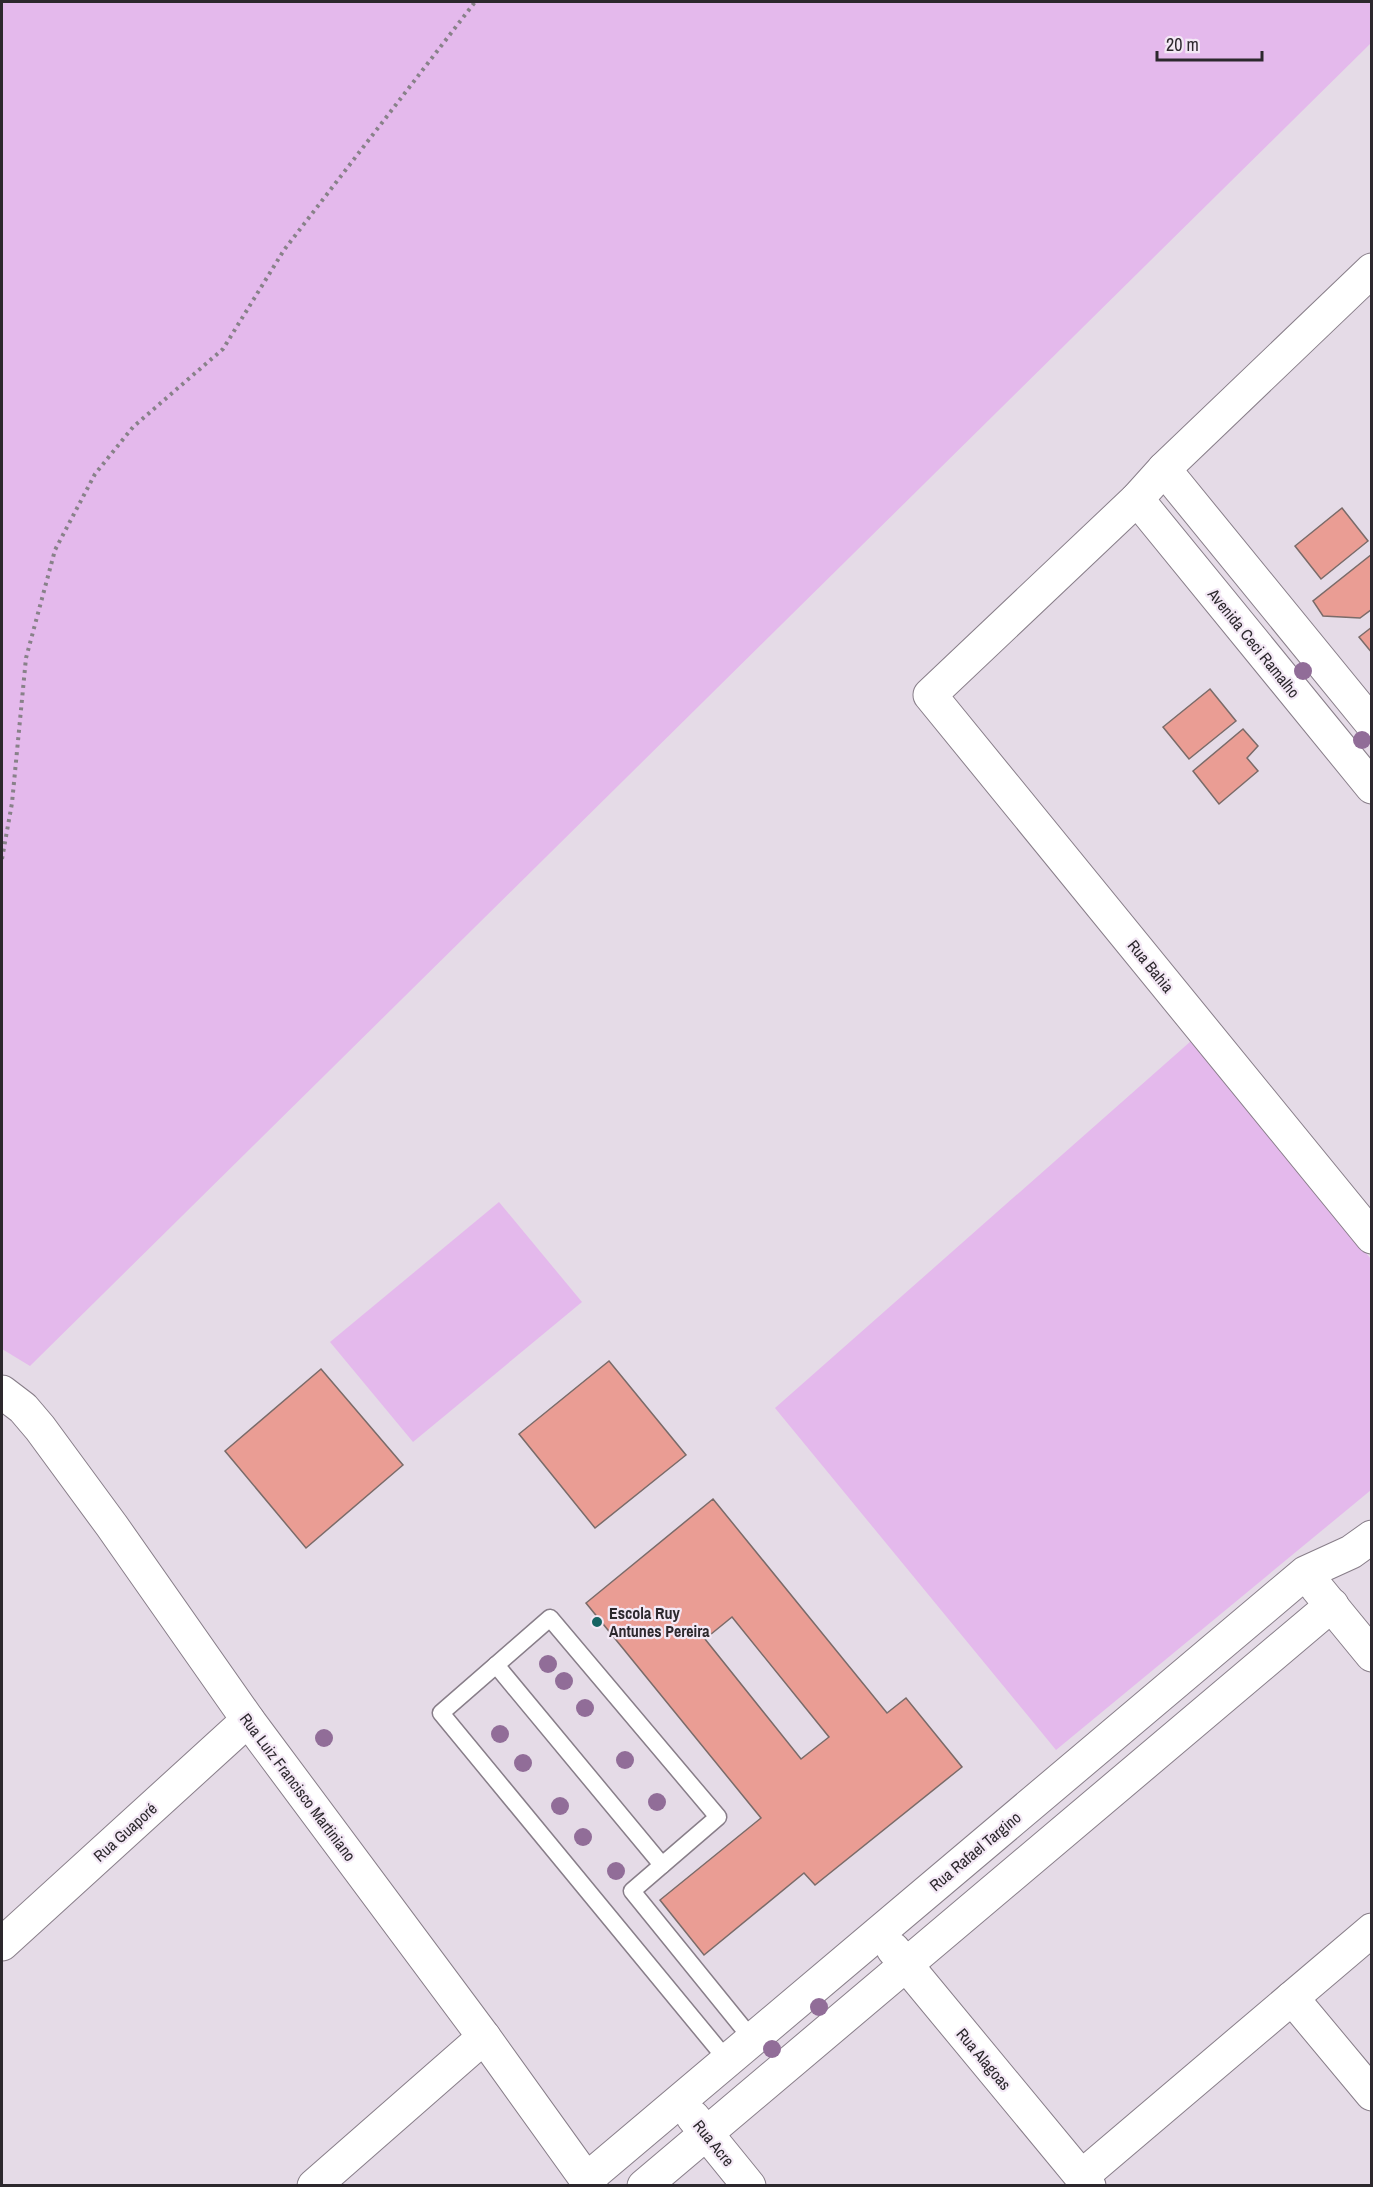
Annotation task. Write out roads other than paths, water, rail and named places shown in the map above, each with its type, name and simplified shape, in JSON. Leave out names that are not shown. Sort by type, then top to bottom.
[{"type":"street","points":[[1137,499],[1164,469],[1371,273]]},
{"type":"street","points":[[1164,469],[1371,724]]},
{"type":"street","name":"Rua Bahia","points":[[1137,499],[930,695],[1360,1200],[1371,1237]]},
{"type":"street","name":"Avenida Ceci Ramalho","points":[[1137,499],[1371,787]]},
{"type":"street","name":"Rua Luiz Francisco Martiniano","points":[[2,1392],[23,1408],[40,1428],[248,1720],[589,2182]]},
{"type":"street","name":"Rua Rafael Targino","points":[[589,2182],[680,2100],[1305,1573],[1351,1552],[1371,1537]]},
{"type":"street","points":[[1305,1573],[1371,1655]]},
{"type":"street","points":[[644,2186],[1332,1605]]},
{"type":"street","name":"Rua Guaporé","points":[[2,1944],[248,1720]]},
{"type":"street","points":[[1085,2181],[1371,1930]]},
{"type":"street","name":"Rua Alagoas","points":[[879,1932],[1085,2181]]},
{"type":"street","points":[[1292,1998],[1371,2094]]},
{"type":"street","points":[[314,2186],[484,2037]]},
{"type":"street","name":"Rua Acre","points":[[680,2100],[749,2186]]},
{"type":"lane","points":[[727,2061],[441,1713],[550,1618],[718,1817],[632,1891],[752,2039]]},
{"type":"lane","points":[[496,1665],[662,1865]]},
{"type":"place","name":"Escola Ruy Antunes Pereira","points":[[597,1622]]}]
